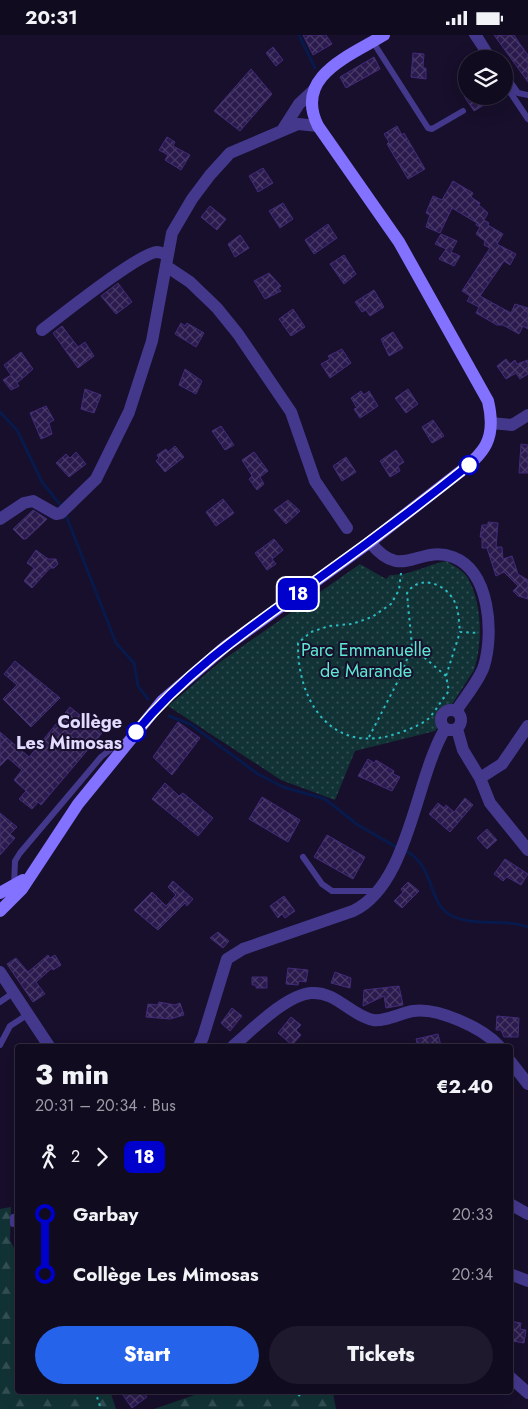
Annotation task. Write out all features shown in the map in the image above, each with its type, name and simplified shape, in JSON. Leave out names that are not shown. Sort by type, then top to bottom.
[{"type":"main road","points":[[0,911],[22,889],[78,805],[162,701],[189,676],[252,627],[370,542],[469,465],[488,444],[491,423],[488,401],[399,242],[318,127],[311,108],[314,90],[326,69],[384,35]]},
{"type":"main road","points":[[0,893],[14,887],[34,869]]},
{"type":"street","points":[[283,129],[299,104],[314,90]]},
{"type":"street","points":[[0,519],[24,503],[33,501],[56,514],[64,511],[96,479],[129,412],[152,341],[172,233],[192,199],[210,175],[230,153],[283,129],[298,124],[318,127]]},
{"type":"street","points":[[42,330],[94,290],[145,257],[157,252],[203,295],[238,334],[291,412],[315,481],[347,528]]},
{"type":"street","points":[[491,423],[512,425],[528,415]]},
{"type":"street","points":[[370,542],[387,558],[402,563],[439,555],[452,557],[466,565],[481,587],[489,643],[484,667],[456,711]]},
{"type":"street","points":[[456,711],[446,711],[441,716],[441,723],[451,729],[480,778],[490,803],[528,850]]},
{"type":"street","points":[[199,1044],[204,1037],[227,959],[251,946],[353,911],[366,905],[380,891],[400,850],[451,729],[461,724],[461,718],[456,711]]},
{"type":"street","points":[[480,778],[502,764],[528,726]]},
{"type":"street","points":[[0,972],[48,1044]]},
{"type":"street","points":[[235,1044],[270,1015],[291,1001],[310,993],[334,998],[356,1013],[374,1021],[415,1011],[442,1014],[480,1032],[496,1044]]},
{"type":"street","points":[[513,1065],[528,1084]]},
{"type":"street","points":[[513,1206],[528,1213]]},
{"type":"street","points":[[513,1275],[528,1281]]},
{"type":"street","points":[[513,1380],[528,1393]]},
{"type":"lane","points":[[472,35],[482,50]]},
{"type":"lane","points":[[479,35],[488,50]]},
{"type":"lane","points":[[373,42],[428,127],[432,129],[463,111]]},
{"type":"lane","points":[[513,86],[518,93],[528,95]]},
{"type":"lane","points":[[513,96],[528,119]]},
{"type":"lane","points":[[14,887],[15,861],[20,853],[101,757],[111,749],[130,739]]},
{"type":"lane","points":[[303,857],[322,884],[332,891],[380,891]]},
{"type":"lane","points":[[0,1002],[13,993]]},
{"type":"lane","points":[[0,1045],[10,1026],[27,1015]]},
{"type":"lane","points":[[13,1224],[13,1217],[15,1217]]},
{"type":"path","points":[[402,563],[400,590],[391,604],[372,617],[352,624],[329,626],[311,632],[298,643],[302,682],[312,707],[334,730],[353,737],[368,738],[378,738],[403,732],[428,719],[449,691],[446,676],[460,632],[456,605],[449,594],[435,583],[419,582],[406,593]]},
{"type":"path","points":[[400,590],[406,593]]},
{"type":"path","points":[[368,738],[400,679],[412,647],[406,593]]},
{"type":"path","points":[[460,632],[488,633]]},
{"type":"path","points":[[412,647],[446,676]]},
{"type":"path","points":[[96,1394],[101,1409]]},
{"type":"green space","name":"Parc Emmanuelle de Marande","points":[[446,561],[466,575],[476,599],[480,636],[474,670],[435,731],[355,751],[335,800],[281,780],[168,706],[220,662],[360,564],[386,579],[390,575],[404,574]]},
{"type":"green space","points":[[11,1207],[10,1240],[15,1250],[15,1394],[111,1394],[116,1409],[0,1409],[0,1209]]},
{"type":"green space","points":[[197,1394],[333,1394],[336,1409],[154,1409]]},
{"type":"building","points":[[303,35],[326,35],[332,44],[313,55]]},
{"type":"building","points":[[494,35],[514,35],[528,55],[528,82],[513,61],[513,50],[505,50]]},
{"type":"building","points":[[273,47],[283,60],[276,66],[266,53]]},
{"type":"building","points":[[413,53],[424,54],[423,68],[426,68],[426,79],[411,77]]},
{"type":"building","points":[[374,57],[380,69],[346,88],[340,77]]},
{"type":"building","points":[[251,69],[272,94],[240,131],[214,111]]},
{"type":"building","points":[[470,105],[484,105],[474,111]]},
{"type":"building","points":[[397,126],[402,135],[404,133],[425,169],[408,179],[387,144],[389,142],[384,134]]},
{"type":"building","points":[[167,137],[175,142],[173,146],[190,155],[181,170],[165,160],[168,155],[159,150]]},
{"type":"building","points":[[263,168],[273,183],[258,192],[249,176]]},
{"type":"building","points":[[453,181],[473,193],[471,197],[480,203],[479,205],[488,213],[484,220],[489,223],[488,225],[503,234],[497,244],[516,254],[510,265],[504,261],[480,296],[511,313],[515,304],[528,308],[528,329],[523,326],[519,334],[503,325],[497,325],[476,313],[479,307],[467,301],[470,296],[462,291],[490,248],[484,245],[485,241],[476,234],[480,227],[476,225],[477,223],[452,208],[440,233],[426,227],[430,215],[426,213],[433,196],[442,200]]},
{"type":"building","points":[[283,203],[293,219],[280,228],[269,211]]},
{"type":"building","points":[[210,206],[226,219],[217,230],[201,217]]},
{"type":"building","points":[[328,224],[337,238],[314,254],[305,240]]},
{"type":"building","points":[[441,234],[457,241],[451,252],[460,256],[454,266],[439,259],[446,249],[435,244]]},
{"type":"building","points":[[240,235],[249,248],[235,257],[228,244]]},
{"type":"building","points":[[344,255],[356,274],[344,284],[330,264]]},
{"type":"building","points":[[269,273],[281,286],[278,288],[281,291],[265,299],[254,281]]},
{"type":"building","points":[[118,283],[132,302],[116,314],[101,296]]},
{"type":"building","points":[[374,290],[384,307],[370,316],[366,310],[362,312],[355,302]]},
{"type":"building","points":[[293,309],[305,327],[291,336],[279,319]]},
{"type":"building","points":[[181,323],[185,326],[187,323],[204,333],[196,347],[175,334]]},
{"type":"building","points":[[62,326],[78,347],[85,342],[94,356],[78,368],[53,333]]},
{"type":"building","points":[[393,332],[403,348],[389,356],[381,339]]},
{"type":"building","points":[[342,349],[351,363],[330,378],[321,364],[330,359],[328,356]]},
{"type":"building","points":[[21,352],[33,369],[17,383],[19,386],[11,390],[3,380],[11,375],[4,365]]},
{"type":"building","points":[[506,359],[510,364],[515,360],[517,364],[528,360],[528,374],[520,379],[516,373],[506,379],[497,366]]},
{"type":"building","points":[[185,369],[202,381],[196,394],[179,385]]},
{"type":"building","points":[[85,389],[101,395],[94,413],[81,409]]},
{"type":"building","points":[[408,389],[418,404],[406,413],[395,398]]},
{"type":"building","points":[[361,391],[364,395],[369,391],[378,406],[360,418],[354,409],[357,408],[351,398]]},
{"type":"building","points":[[46,406],[54,420],[49,423],[52,434],[41,439],[30,413]]},
{"type":"building","points":[[433,420],[444,436],[432,443],[422,427]]},
{"type":"building","points":[[221,426],[234,445],[225,450],[212,431]]},
{"type":"building","points":[[521,444],[528,445],[528,473],[519,473]]},
{"type":"building","points":[[175,446],[184,457],[165,472],[156,461],[159,458],[157,455],[166,449],[168,452]]},
{"type":"building","points":[[396,450],[404,462],[398,466],[400,471],[390,477],[380,461]]},
{"type":"building","points":[[76,452],[86,464],[69,477],[56,463],[66,454],[70,458]]},
{"type":"building","points":[[254,452],[268,471],[260,477],[264,484],[257,490],[249,479],[252,476],[242,460]]},
{"type":"building","points":[[346,457],[356,472],[342,481],[333,466]]},
{"type":"building","points":[[223,499],[234,513],[216,526],[206,512]]},
{"type":"building","points":[[288,500],[300,511],[286,524],[274,510]]},
{"type":"building","points":[[33,510],[47,519],[26,539],[23,539],[13,529]]},
{"type":"building","points":[[488,522],[498,523],[496,547],[502,547],[503,559],[512,556],[518,574],[528,580],[528,599],[518,596],[513,591],[518,586],[504,572],[496,576],[487,548],[482,548],[482,537],[480,537],[482,525],[488,525]]},
{"type":"building","points":[[274,539],[283,550],[272,559],[276,564],[267,570],[255,553]]},
{"type":"building","points":[[36,550],[48,559],[56,559],[58,564],[54,568],[50,568],[32,588],[24,581],[34,568],[27,563]]},
{"type":"building","points":[[15,661],[60,698],[31,727],[3,699],[17,685],[4,674]]},
{"type":"building","points":[[70,707],[102,733],[41,805],[38,802],[32,809],[19,799],[26,791],[14,780],[22,770],[8,758],[0,766],[0,732],[29,757]]},
{"type":"building","points":[[178,722],[200,738],[172,775],[153,757]]},
{"type":"building","points":[[368,759],[374,763],[376,760],[394,771],[393,774],[400,777],[392,791],[358,776]]},
{"type":"building","points":[[165,783],[179,796],[183,793],[213,818],[198,836],[152,799]]},
{"type":"building","points":[[262,797],[300,820],[288,842],[249,819]]},
{"type":"building","points":[[465,798],[473,805],[450,832],[429,814],[438,803],[444,808],[446,805],[454,812]]},
{"type":"building","points":[[0,813],[17,827],[10,834],[15,838],[0,855]]},
{"type":"building","points":[[487,829],[497,840],[487,849],[477,838]]},
{"type":"building","points":[[327,835],[365,857],[353,879],[314,857]]},
{"type":"building","points":[[505,859],[528,874],[521,885],[507,877],[503,881],[494,874]]},
{"type":"building","points":[[173,881],[193,899],[187,906],[185,903],[158,930],[134,910],[152,892],[166,906],[176,895],[168,887]]},
{"type":"building","points":[[408,882],[419,891],[402,908],[394,901],[403,892],[401,889]]},
{"type":"building","points":[[284,896],[295,911],[285,918],[282,914],[278,918],[270,906]]},
{"type":"building","points":[[218,932],[229,941],[223,948],[210,938]]},
{"type":"building","points":[[48,955],[50,958],[55,955],[61,965],[53,970],[52,968],[36,982],[45,994],[33,1002],[7,964],[16,958],[28,972]]},
{"type":"building","points":[[288,968],[308,970],[306,982],[299,981],[298,985],[286,984]]},
{"type":"building","points":[[335,972],[351,978],[350,988],[331,983]]},
{"type":"building","points":[[252,977],[267,977],[267,988],[256,988],[256,985],[252,985]]},
{"type":"building","points":[[399,986],[403,1005],[386,1008],[384,996],[363,1006],[364,990]]},
{"type":"building","points":[[159,1002],[175,1005],[180,1003],[184,1015],[170,1019],[146,1017],[148,1004],[158,1005]]},
{"type":"building","points":[[232,1008],[242,1016],[230,1031],[221,1023]]},
{"type":"building","points":[[497,1016],[519,1018],[518,1037],[504,1037],[501,1030],[496,1030]]},
{"type":"building","points":[[291,1017],[301,1025],[296,1030],[301,1035],[293,1044],[278,1033]]},
{"type":"building","points":[[438,1034],[440,1044],[417,1044],[416,1039]]},
{"type":"building","points":[[513,1322],[521,1323],[520,1329],[526,1330],[524,1343],[513,1341]]},
{"type":"building","points":[[122,1394],[145,1394],[147,1397],[132,1408]]},
{"type":"waterway","points":[[299,35],[315,68]]},
{"type":"waterway","points":[[0,412],[17,430],[42,482],[62,507]]},
{"type":"waterway","points":[[65,513],[116,643],[134,663],[138,686],[148,699]]},
{"type":"waterway","points":[[169,716],[190,724],[258,774],[283,787],[325,799],[358,825],[398,848]]},
{"type":"waterway","points":[[404,850],[422,865],[438,902],[452,916],[470,921],[519,924],[528,927]]},
{"type":"bus line","name":"18","points":[[136,732],[162,701],[226,646],[370,542],[469,465]]},
{"type":"place","name":"Collège Les Mimosas","points":[[136,732]]}]
